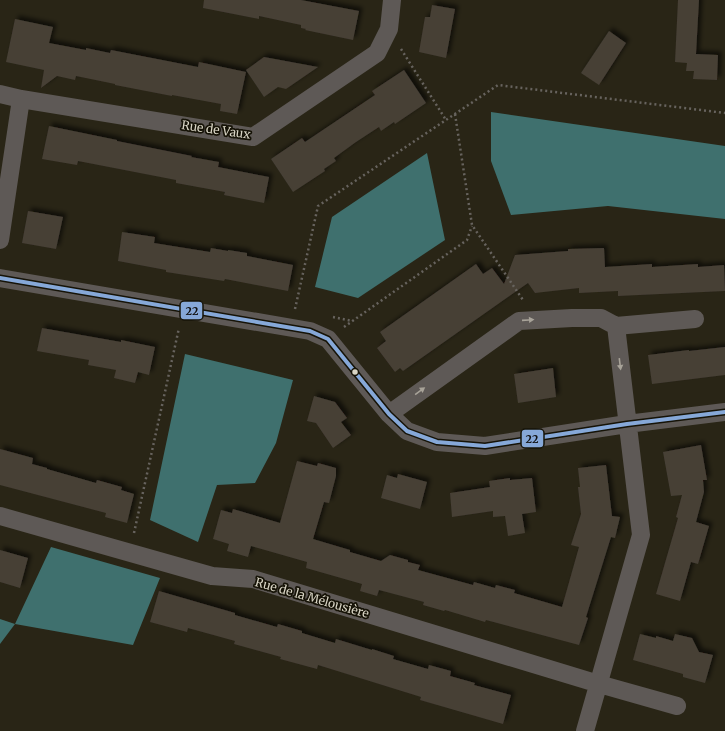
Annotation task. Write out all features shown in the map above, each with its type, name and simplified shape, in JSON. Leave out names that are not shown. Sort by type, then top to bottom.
[{"type":"street","name":"Rue de Vaux","points":[[0,94],[21,99],[253,137],[377,53],[389,29],[392,0]]},
{"type":"street","points":[[0,240],[21,99]]},
{"type":"street","points":[[0,278],[310,331],[328,338],[389,414],[407,431],[437,442],[485,446],[627,424],[725,412]]},
{"type":"street","points":[[389,414],[519,321],[601,318],[616,326],[695,319]]},
{"type":"street","points":[[585,731],[641,535],[616,326]]},
{"type":"street","name":"Rue de la Mélousière","points":[[0,516],[212,576],[253,579],[599,684],[677,706]]},
{"type":"path","points":[[389,29],[446,120]]},
{"type":"path","points":[[291,328],[318,206],[498,84],[725,113]]},
{"type":"path","points":[[455,114],[472,225],[537,320]]},
{"type":"path","points":[[328,338],[467,240],[472,225]]},
{"type":"path","points":[[130,552],[183,310]]},
{"type":"water","points":[[491,112],[725,146],[725,219],[608,206],[511,215],[491,161]]},
{"type":"water","points":[[427,153],[445,240],[358,298],[315,287],[332,217]]},
{"type":"water","points":[[185,354],[293,380],[276,443],[255,483],[217,485],[198,542],[150,520]]},
{"type":"water","points":[[51,547],[160,578],[133,645],[15,624]]},
{"type":"water","points":[[0,619],[15,624],[0,644]]},
{"type":"building","points":[[204,0],[301,0],[359,11],[353,40],[305,30],[306,29],[301,28],[301,25],[259,16],[259,19],[203,8]]},
{"type":"building","points":[[678,0],[699,0],[696,54],[718,55],[717,80],[693,79],[694,71],[686,71],[687,63],[675,62]]},
{"type":"building","points":[[432,5],[455,9],[446,58],[419,52],[425,17],[430,17]]},
{"type":"building","points":[[15,19],[53,27],[49,43],[110,53],[111,50],[198,67],[199,62],[246,72],[237,114],[220,111],[221,104],[115,85],[76,76],[75,80],[57,76],[41,88],[44,70],[6,62]]},
{"type":"building","points":[[609,31],[626,43],[599,85],[581,73]]},
{"type":"building","points":[[264,57],[318,67],[286,89],[278,87],[264,97],[246,70]]},
{"type":"building","points":[[404,70],[426,103],[395,124],[394,122],[381,131],[379,127],[356,142],[334,158],[336,161],[324,169],[325,171],[293,192],[271,159],[302,138],[305,142],[375,95],[372,91]]},
{"type":"building","points":[[49,126],[219,162],[218,167],[269,177],[264,203],[224,195],[225,192],[176,183],[176,180],[78,161],[77,165],[42,159]]},
{"type":"building","points":[[28,211],[63,217],[56,249],[22,243]]},
{"type":"building","points":[[122,232],[155,237],[154,243],[210,252],[211,248],[247,253],[247,256],[293,265],[288,291],[225,279],[224,281],[166,272],[166,270],[118,261]]},
{"type":"building","points":[[604,248],[605,267],[652,264],[652,267],[698,264],[698,267],[724,265],[725,291],[618,296],[618,291],[579,293],[579,288],[535,293],[528,283],[403,371],[400,368],[395,372],[377,348],[386,341],[380,332],[476,264],[483,274],[492,268],[504,284],[515,255],[568,251],[568,249]]},
{"type":"building","points":[[42,328],[121,342],[121,340],[155,347],[149,375],[138,372],[135,383],[114,378],[116,370],[88,365],[89,360],[37,351]]},
{"type":"building","points":[[725,347],[725,375],[652,384],[648,355]]},
{"type":"building","points":[[553,368],[556,397],[518,403],[514,374]]},
{"type":"building","points":[[314,396],[335,402],[347,418],[341,422],[351,435],[333,448],[316,423],[307,421]]},
{"type":"building","points":[[701,445],[707,480],[703,480],[704,492],[696,522],[709,526],[698,564],[691,562],[680,601],[656,594],[678,518],[676,517],[682,495],[671,496],[663,452]]},
{"type":"building","points":[[0,449],[33,458],[32,464],[47,469],[96,483],[97,480],[122,487],[121,490],[134,494],[127,523],[105,517],[106,513],[0,485]]},
{"type":"building","points":[[297,461],[317,466],[318,463],[336,468],[336,476],[329,503],[324,502],[313,539],[381,561],[390,555],[420,565],[418,570],[473,585],[474,582],[495,588],[496,585],[515,590],[514,593],[562,607],[579,547],[571,545],[581,514],[578,487],[580,487],[578,468],[606,465],[612,516],[620,517],[615,538],[611,537],[586,617],[588,618],[579,645],[486,620],[485,622],[445,610],[444,611],[423,605],[424,602],[379,590],[377,596],[360,591],[362,584],[306,568],[307,562],[251,546],[248,557],[227,551],[229,544],[213,539],[221,510],[232,513],[233,509],[280,523]]},
{"type":"building","points":[[398,474],[427,482],[420,509],[381,498],[387,475],[397,478]]},
{"type":"building","points":[[510,478],[510,480],[532,478],[536,512],[522,514],[525,533],[508,536],[505,516],[493,517],[493,511],[452,517],[450,493],[490,487],[489,481]]},
{"type":"building","points":[[0,550],[28,558],[20,588],[0,582]]},
{"type":"building","points":[[159,591],[277,627],[278,624],[302,631],[302,633],[335,643],[336,639],[372,649],[394,656],[393,659],[428,669],[429,665],[451,671],[450,676],[475,683],[474,685],[511,695],[503,724],[420,700],[421,697],[318,665],[317,669],[280,659],[281,657],[234,644],[235,641],[188,628],[187,632],[150,622]]},
{"type":"building","points":[[640,634],[656,638],[656,636],[673,641],[675,634],[692,638],[699,652],[713,655],[705,683],[683,677],[683,674],[633,660]]},
{"type":"transit line","name":"22","points":[[0,278],[310,331],[328,339],[389,414],[407,431],[437,442],[485,446],[627,424],[725,412]]}]
